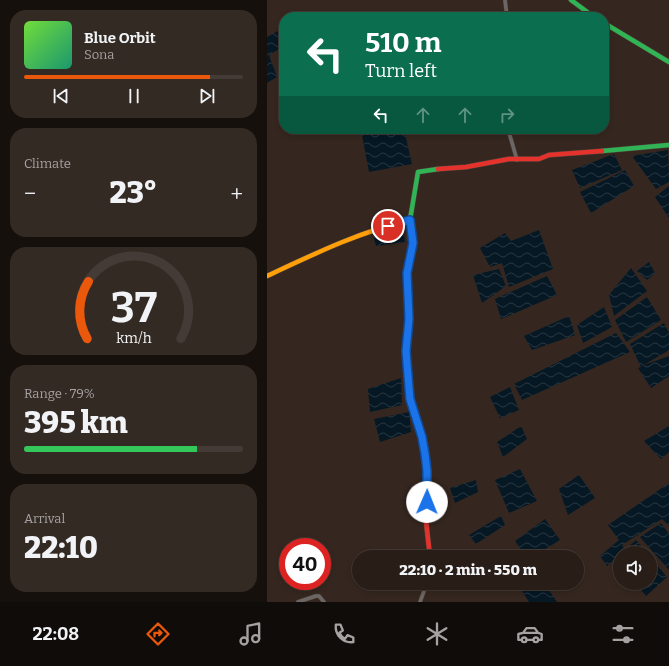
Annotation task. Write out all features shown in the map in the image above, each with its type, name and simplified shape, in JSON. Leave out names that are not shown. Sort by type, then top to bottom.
[{"type":"street","points":[[505,0],[506,12]]},
{"type":"street","points":[[571,0],[587,12]]},
{"type":"street","points":[[609,26],[669,62]]},
{"type":"street","points":[[509,134],[517,160]]},
{"type":"street","points":[[429,550],[425,512],[427,471],[422,437],[410,399],[406,351],[409,319],[407,273],[413,243],[410,220],[418,172],[423,170],[466,167],[509,159],[539,159],[549,155],[669,145]]},
{"type":"street","points":[[267,276],[349,238],[380,227],[410,220]]},
{"type":"street","points":[[421,602],[425,590]]},
{"type":"street","points":[[298,602],[319,596],[324,602]]},
{"type":"water","points":[[278,31],[279,32],[279,49],[269,55],[277,77],[267,83],[267,37]]},
{"type":"water","points":[[362,134],[405,134],[412,164],[369,172]]},
{"type":"water","points":[[668,150],[669,182],[656,189],[632,156]]},
{"type":"water","points":[[614,154],[622,170],[580,188],[572,170]]},
{"type":"water","points":[[625,170],[634,186],[591,213],[580,192]]},
{"type":"water","points":[[669,186],[669,218],[655,197]]},
{"type":"water","points":[[403,226],[405,242],[376,246],[373,234]]},
{"type":"water","points":[[539,230],[553,269],[509,287],[502,263],[490,267],[480,248],[505,233],[511,241]]},
{"type":"water","points":[[649,262],[655,273],[647,280],[637,271]]},
{"type":"water","points":[[631,268],[647,291],[614,316],[609,295]]},
{"type":"water","points":[[499,269],[506,286],[482,303],[473,275]]},
{"type":"water","points":[[547,276],[557,295],[501,319],[495,299]]},
{"type":"water","points":[[647,297],[661,320],[626,342],[615,320]]},
{"type":"water","points":[[604,307],[612,327],[583,343],[577,325]]},
{"type":"water","points":[[569,316],[575,335],[532,350],[524,336]]},
{"type":"water","points":[[664,323],[669,333],[669,350],[644,365],[669,356],[669,376],[651,388],[638,368],[641,367],[630,344]]},
{"type":"water","points":[[616,333],[630,352],[522,400],[514,384]]},
{"type":"water","points":[[401,378],[402,405],[370,412],[368,389]]},
{"type":"water","points":[[510,387],[519,410],[500,418],[490,397]]},
{"type":"water","points":[[409,412],[411,432],[380,442],[374,419]]},
{"type":"water","points":[[521,426],[527,439],[503,457],[497,442]]},
{"type":"water","points":[[669,426],[669,452],[661,459],[644,441]]},
{"type":"water","points":[[520,469],[537,501],[509,513],[495,480]]},
{"type":"water","points":[[579,475],[595,498],[568,515],[559,489]]},
{"type":"water","points":[[476,480],[478,492],[455,503],[450,488]]},
{"type":"water","points":[[669,483],[669,526],[662,519],[623,546],[613,546],[613,561],[607,566],[600,556],[619,540],[608,525]]},
{"type":"water","points":[[501,516],[505,525],[476,544],[469,535]]},
{"type":"water","points":[[545,519],[560,540],[544,550],[521,550],[515,541]]},
{"type":"water","points":[[661,523],[669,534],[669,570],[657,556],[657,546],[648,546],[640,537]]},
{"type":"water","points":[[636,540],[641,546],[629,546]]},
{"type":"water","points":[[657,565],[667,577],[657,586]]},
{"type":"water","points":[[521,590],[549,590],[557,602],[529,602]]},
{"type":"water","points":[[641,590],[653,590],[646,596]]},
{"type":"traffic: fast","points":[[571,0],[587,12]]},
{"type":"traffic: fast","points":[[609,26],[669,62]]},
{"type":"traffic: fast","points":[[602,151],[669,145]]},
{"type":"traffic: fast","points":[[425,456],[422,437],[410,399],[406,351],[409,334],[407,273],[413,243],[410,220],[418,172],[438,169]]},
{"type":"traffic: slow","points":[[267,276],[355,237],[410,220]]},
{"type":"traffic: jam","points":[[438,169],[466,167],[509,159],[539,159],[549,155],[602,151]]},
{"type":"traffic: jam","points":[[425,456],[427,471],[425,512],[429,550]]},
{"type":"route","points":[[388,226],[410,220],[413,243],[407,273],[409,334],[406,351],[410,399],[418,422],[425,454],[428,494],[427,502]]}]
